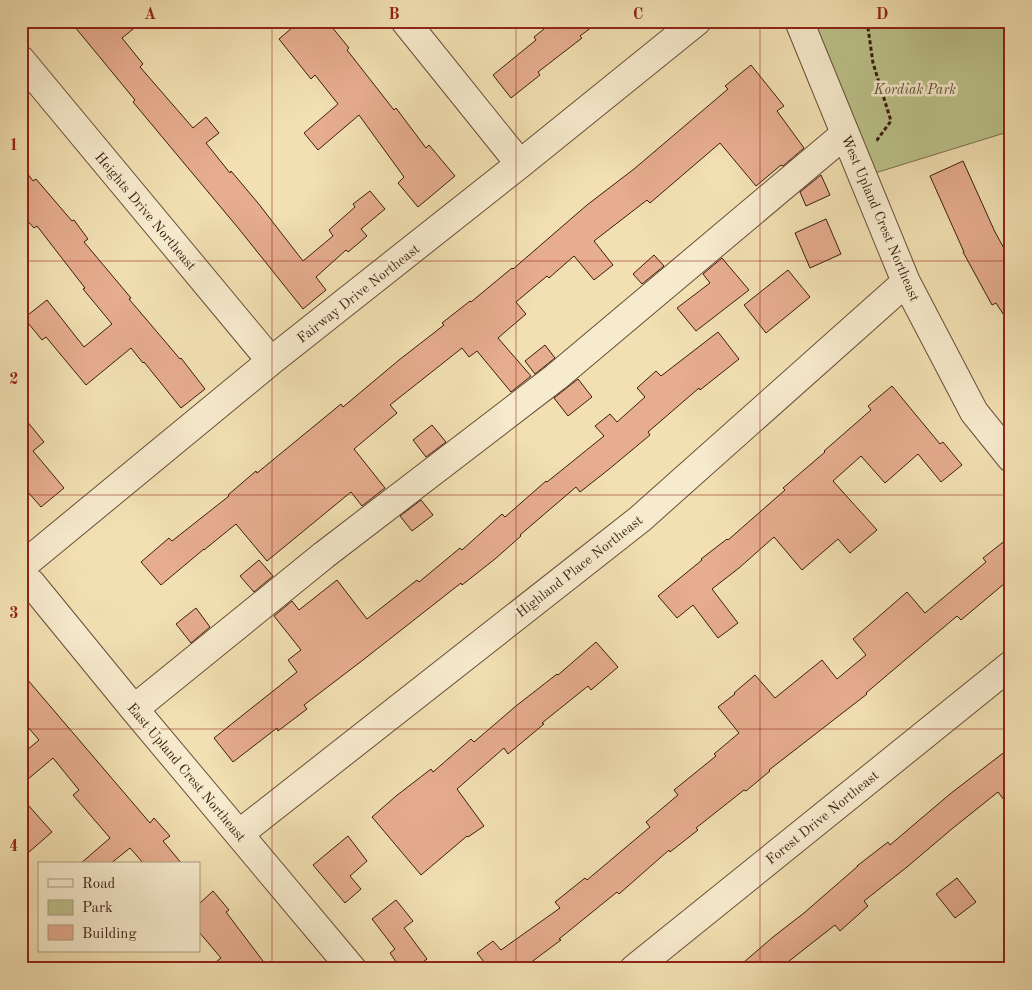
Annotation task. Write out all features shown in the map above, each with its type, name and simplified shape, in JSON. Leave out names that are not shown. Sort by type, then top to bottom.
[{"type":"street","points":[[404,21],[520,164]]},
{"type":"street","name":"Fairway Drive Northeast","points":[[21,567],[271,361],[697,21]]},
{"type":"street","name":"West Upland Crest Northeast","points":[[798,21],[906,282],[974,412],[1011,458]]},
{"type":"street","name":"Heights Drive Northeast","points":[[21,60],[271,361]]},
{"type":"street","points":[[134,709],[324,555],[850,145]]},
{"type":"street","name":"Highland Place Northeast","points":[[239,834],[640,519],[906,282]]},
{"type":"street","name":"East Upland Crest Northeast","points":[[21,578],[31,583],[352,969]]},
{"type":"street","name":"Forest Drive Northeast","points":[[634,969],[1011,665]]},
{"type":"path","points":[[850,145],[878,140],[890,121],[873,63],[867,21]]},
{"type":"green space","name":"Kordiak Park","points":[[809,21],[1011,21],[1011,131],[875,173]]},
{"type":"building","points":[[70,21],[143,21],[122,38],[143,64],[140,67],[193,128],[206,117],[219,133],[206,143],[230,173],[231,171],[258,203],[303,261],[333,236],[329,230],[355,207],[353,204],[370,191],[385,209],[361,229],[367,236],[348,252],[346,250],[316,277],[326,290],[303,309],[133,102],[135,100]]},
{"type":"building","points":[[300,21],[327,21],[394,110],[396,108],[426,148],[429,145],[455,176],[418,207],[398,183],[404,177],[359,115],[318,150],[304,133],[338,104],[315,75],[311,79],[279,39]]},
{"type":"building","points":[[554,21],[600,21],[580,36],[582,38],[538,72],[540,75],[511,98],[493,75],[536,40],[534,37]]},
{"type":"building","points":[[751,65],[784,106],[777,111],[804,148],[756,186],[720,143],[650,203],[647,200],[594,241],[613,265],[594,280],[574,256],[549,278],[547,276],[516,302],[526,314],[498,338],[531,376],[511,392],[477,351],[469,357],[462,348],[390,405],[397,413],[354,449],[385,488],[362,506],[351,492],[267,561],[236,524],[161,585],[141,562],[169,538],[172,541],[229,496],[256,471],[257,473],[341,404],[343,407],[444,325],[442,323],[513,269],[587,205],[634,169],[728,89],[725,86]]},
{"type":"building","points":[[963,161],[995,232],[1011,261],[1011,326],[996,303],[992,305],[963,252],[930,176]]},
{"type":"building","points":[[21,165],[33,181],[36,179],[72,221],[74,220],[88,239],[84,242],[205,389],[181,408],[131,348],[86,385],[46,337],[42,340],[24,318],[47,300],[84,347],[112,324],[83,289],[85,288],[37,226],[34,228],[21,214]]},
{"type":"building","points":[[821,175],[830,195],[806,206],[800,192]]},
{"type":"building","points":[[826,219],[841,254],[810,268],[795,233]]},
{"type":"building","points":[[654,255],[664,266],[642,284],[633,274]]},
{"type":"building","points":[[722,258],[749,290],[696,331],[677,308],[710,283],[703,274]]},
{"type":"building","points":[[788,270],[810,297],[766,333],[744,305]]},
{"type":"building","points":[[718,332],[739,359],[700,390],[699,388],[648,432],[650,435],[608,470],[580,492],[576,487],[495,559],[462,585],[461,583],[304,705],[307,709],[278,731],[277,728],[233,762],[214,738],[297,672],[288,660],[301,650],[274,616],[292,601],[299,610],[337,580],[367,619],[417,580],[419,582],[460,548],[462,550],[502,514],[505,517],[546,481],[604,436],[595,426],[610,414],[617,422],[645,397],[637,388],[656,371],[661,376]]},
{"type":"building","points":[[545,345],[555,358],[535,374],[525,361]]},
{"type":"building","points":[[578,379],[592,397],[568,416],[554,398]]},
{"type":"building","points":[[892,386],[940,444],[943,442],[962,465],[941,482],[918,454],[885,483],[861,456],[833,481],[877,530],[850,553],[838,539],[802,570],[774,537],[712,589],[738,623],[718,638],[693,605],[677,618],[658,596],[701,559],[728,540],[785,490],[783,488],[871,410],[868,406]]},
{"type":"building","points":[[21,414],[44,442],[33,451],[64,488],[41,507],[21,484]]},
{"type":"building","points":[[432,425],[446,442],[426,457],[413,440]]},
{"type":"building","points":[[421,500],[433,515],[412,531],[400,516]]},
{"type":"building","points":[[1011,536],[1011,578],[961,620],[957,616],[867,694],[769,770],[746,791],[744,790],[696,828],[698,830],[670,852],[669,850],[619,894],[617,892],[559,939],[561,940],[522,969],[475,969],[484,962],[477,953],[493,941],[501,950],[560,908],[555,902],[585,878],[587,880],[650,827],[646,822],[678,795],[674,790],[716,756],[714,754],[739,733],[718,707],[755,675],[775,698],[822,660],[837,679],[866,655],[853,639],[907,592],[925,613],[986,562],[983,558]]},
{"type":"building","points":[[259,560],[273,576],[254,592],[240,576]]},
{"type":"building","points":[[196,608],[210,627],[191,643],[176,624]]},
{"type":"building","points":[[596,642],[618,667],[591,690],[588,686],[542,723],[544,724],[508,754],[504,748],[457,789],[484,826],[467,836],[421,875],[372,817],[431,769],[433,772],[471,739],[474,742]]},
{"type":"building","points":[[21,672],[150,823],[154,818],[170,836],[163,841],[180,862],[142,862],[130,848],[112,862],[82,862],[110,838],[73,795],[79,790],[53,758],[21,785],[21,755],[39,740],[21,719]]},
{"type":"building","points":[[1011,747],[1011,809],[998,792],[864,901],[868,906],[840,931],[835,925],[779,969],[736,969],[857,866],[888,842],[890,845],[950,794]]},
{"type":"building","points":[[21,797],[52,832],[21,859]]},
{"type":"building","points":[[348,836],[367,861],[350,876],[361,889],[345,903],[313,865]]},
{"type":"building","points":[[957,878],[976,902],[955,918],[936,894]]},
{"type":"building","points":[[213,891],[229,910],[226,912],[269,969],[207,969],[221,958],[200,933],[200,903]]},
{"type":"building","points":[[396,900],[413,921],[404,928],[427,959],[414,969],[401,969],[390,953],[395,949],[372,919]]}]
